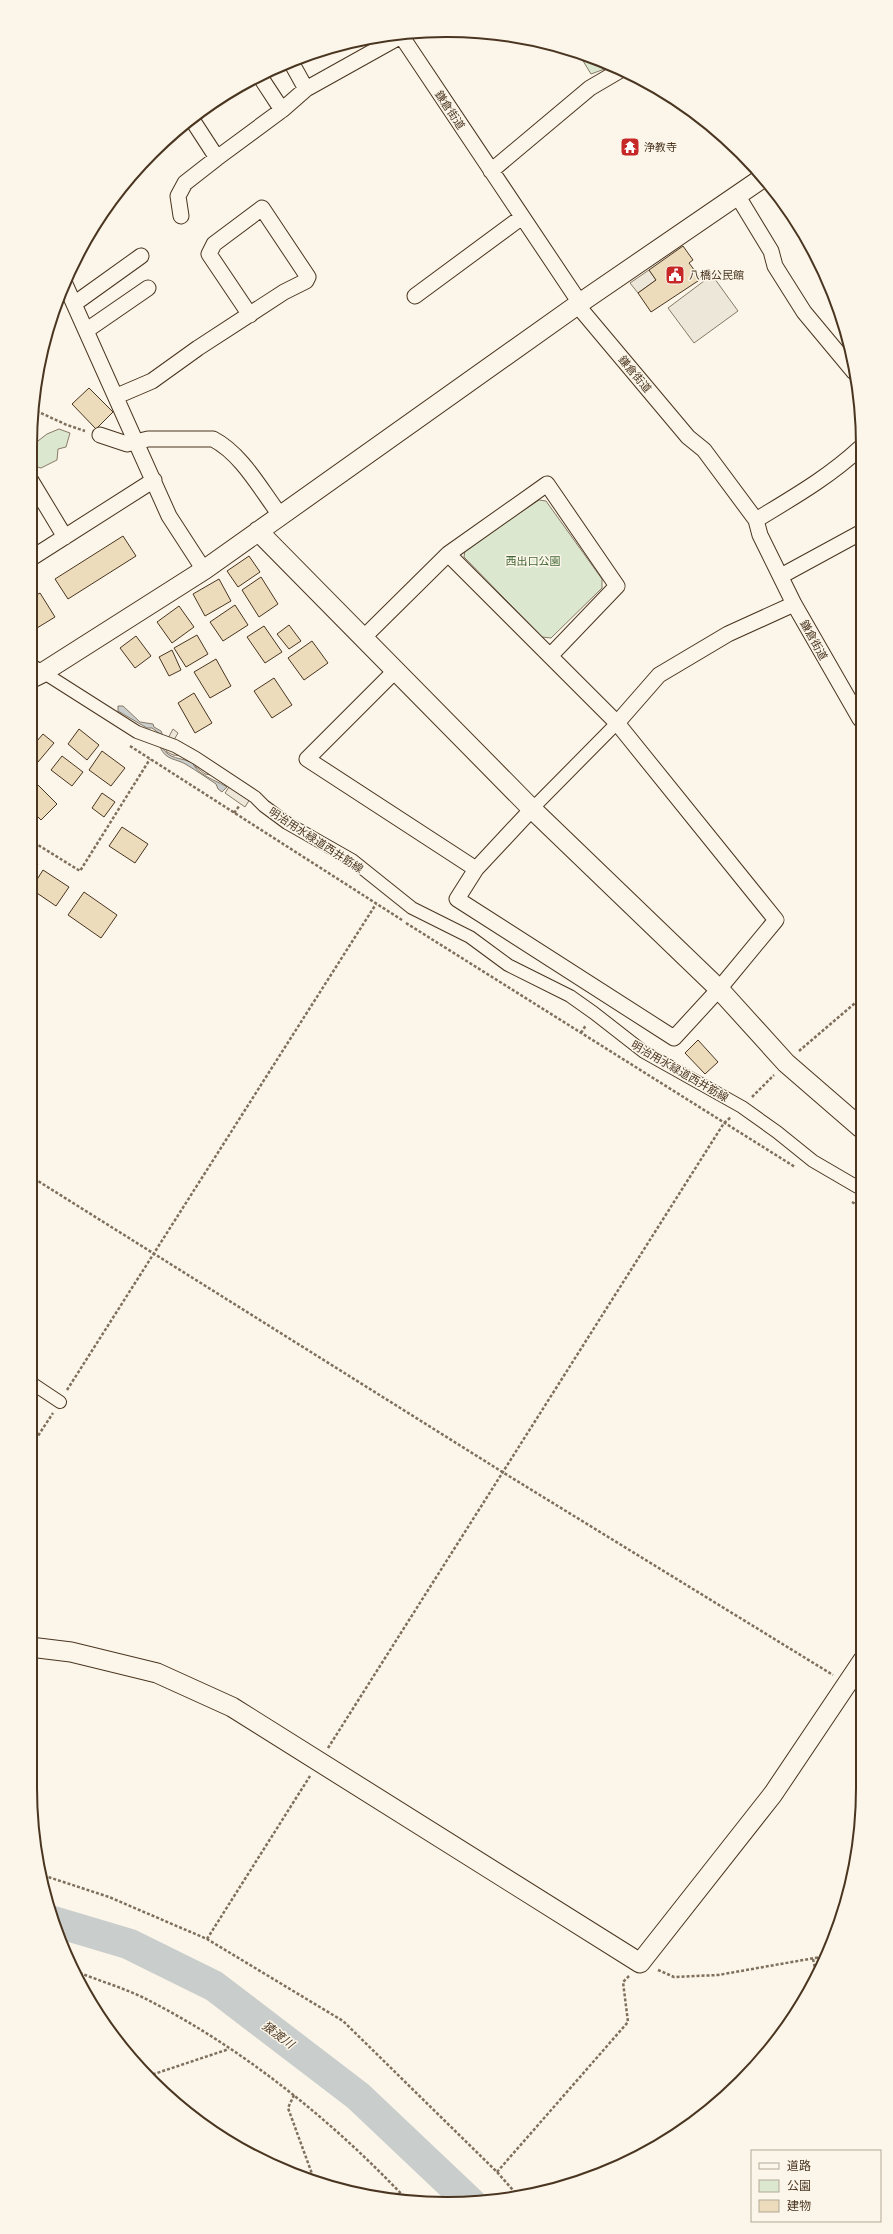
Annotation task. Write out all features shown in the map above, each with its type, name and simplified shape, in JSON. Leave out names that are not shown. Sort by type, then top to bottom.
[{"type":"street","name":"鎌倉街道","points":[[403,40],[580,303],[583,312],[688,437],[704,450],[756,520],[760,535],[794,604],[856,712]]},
{"type":"street","points":[[181,216],[178,196],[185,183],[282,110],[306,90],[389,42]]},
{"type":"street","points":[[294,67],[306,90]]},
{"type":"street","points":[[491,171],[590,88],[615,73]]},
{"type":"street","points":[[263,80],[282,110]]},
{"type":"street","points":[[195,124],[217,158]]},
{"type":"street","points":[[37,670],[204,570],[580,303],[758,181]]},
{"type":"street","points":[[737,195],[771,251],[774,266],[804,312],[847,364]]},
{"type":"street","points":[[116,396],[152,381],[250,315],[284,292],[306,281],[308,277],[262,208],[214,244],[209,254],[250,315]]},
{"type":"street","points":[[415,296],[522,218]]},
{"type":"street","points":[[74,304],[141,256]]},
{"type":"street","points":[[87,330],[148,288]]},
{"type":"street","points":[[68,290],[138,442],[170,516],[204,570]]},
{"type":"street","points":[[100,435],[127,444],[148,439],[213,439],[223,444],[240,462],[280,516]]},
{"type":"street","points":[[756,520],[803,491],[846,461],[856,452]]},
{"type":"street","points":[[37,554],[154,480]]},
{"type":"street","points":[[364,638],[448,554],[547,484],[616,586],[550,656]]},
{"type":"street","points":[[37,491],[64,537]]},
{"type":"street","points":[[258,531],[532,809],[719,989],[786,1063],[856,1124]]},
{"type":"street","points":[[781,576],[856,535]]},
{"type":"street","points":[[448,554],[617,723],[776,920],[719,989],[674,1038],[456,899],[476,869],[532,809],[617,723],[659,675],[728,634],[794,604]]},
{"type":"street","points":[[396,670],[307,759],[476,869]]},
{"type":"street","name":"明治用水緑道西井筋線","points":[[37,674],[137,732],[175,746],[196,758],[255,797],[264,806],[287,823],[352,860],[412,908],[470,937],[508,965],[570,996],[644,1052],[742,1106],[813,1161],[856,1186]]},
{"type":"street","points":[[37,1387],[60,1402]]},
{"type":"street","points":[[37,1648],[71,1652],[156,1673],[232,1707],[640,1962],[773,1794],[856,1670]]},
{"type":"path","points":[[39,412],[67,425],[100,435]]},
{"type":"path","points":[[123,742],[376,904],[796,1168]]},
{"type":"path","points":[[37,844],[80,870],[150,759]]},
{"type":"path","points":[[37,1437],[376,904]]},
{"type":"path","points":[[207,1939],[504,1473],[724,1123]]},
{"type":"path","points":[[37,1180],[504,1473],[847,1683]]},
{"type":"path","points":[[848,1200],[856,1205]]},
{"type":"path","points":[[47,1877],[109,1898],[207,1939],[343,2021],[497,2172],[514,2191]]},
{"type":"path","points":[[497,2172],[628,2022],[623,1982],[640,1962],[674,1977],[718,1975],[819,1958]]},
{"type":"path","points":[[813,1959],[815,1967]]},
{"type":"path","points":[[82,1974],[147,2000],[229,2048],[294,2095],[384,2175],[401,2194]]},
{"type":"path","points":[[154,2074],[229,2048]]},
{"type":"path","points":[[294,2095],[288,2108],[312,2174]]},
{"type":"green space","points":[[583,61],[605,69],[591,74]]},
{"type":"green space","points":[[59,429],[70,433],[66,447],[58,449],[57,460],[41,468],[37,467],[37,442],[47,434]]},
{"type":"green space","name":"西出口公園","points":[[539,500],[546,501],[602,579],[602,588],[551,638],[542,637],[464,557],[465,550]]},
{"type":"shaded area","points":[[649,270],[656,280],[638,293],[630,283]]},
{"type":"shaded area","points":[[712,275],[738,311],[694,343],[668,308]]},
{"type":"shaded area","points":[[118,706],[123,706],[140,722],[153,724],[154,727],[161,731],[163,736],[152,728],[147,728],[118,711]]},
{"type":"shaded area","points":[[173,729],[178,733],[174,740],[193,749],[255,791],[245,807],[225,793],[229,787],[211,775],[205,774],[196,767],[194,762],[183,756],[173,755],[167,752],[164,746]]},
{"type":"shaded area","points":[[160,747],[172,756],[193,763],[202,774],[227,787],[222,792],[218,789],[216,784],[198,772],[165,755]]},
{"type":"building","name":"八橋公民館","points":[[683,246],[693,260],[689,263],[701,279],[651,312],[638,293],[656,280],[649,270]]},
{"type":"building","points":[[89,388],[113,412],[96,429],[72,404]]},
{"type":"building","points":[[123,536],[136,556],[68,599],[55,579]]},
{"type":"building","points":[[249,556],[260,572],[238,587],[227,571]]},
{"type":"building","points":[[261,577],[278,604],[259,617],[242,590]]},
{"type":"building","points":[[219,579],[231,601],[205,616],[193,594]]},
{"type":"building","points":[[40,593],[55,617],[37,628],[37,595]]},
{"type":"building","points":[[235,605],[248,625],[223,641],[210,622]]},
{"type":"building","points":[[179,606],[194,627],[172,643],[157,622]]},
{"type":"building","points":[[289,625],[301,641],[289,649],[277,634]]},
{"type":"building","points":[[264,626],[282,652],[265,663],[247,637]]},
{"type":"building","points":[[197,635],[208,654],[186,667],[174,648]]},
{"type":"building","points":[[136,636],[151,656],[135,668],[120,648]]},
{"type":"building","points":[[312,641],[328,663],[304,680],[288,658]]},
{"type":"building","points":[[172,650],[181,670],[169,676],[159,657]]},
{"type":"building","points":[[216,659],[231,686],[210,698],[194,672]]},
{"type":"building","points":[[274,678],[292,705],[272,718],[254,691]]},
{"type":"building","points":[[194,693],[212,723],[195,733],[178,703]]},
{"type":"building","points":[[79,729],[99,745],[87,760],[68,744]]},
{"type":"building","points":[[43,734],[54,743],[38,762],[37,761],[37,741]]},
{"type":"building","points":[[102,751],[125,768],[111,786],[89,770]]},
{"type":"building","points":[[62,756],[83,772],[72,786],[51,770]]},
{"type":"building","points":[[37,784],[57,804],[41,820],[37,816]]},
{"type":"building","points":[[102,793],[115,802],[104,817],[92,808]]},
{"type":"building","points":[[122,827],[148,844],[135,863],[109,846]]},
{"type":"building","points":[[43,870],[69,887],[56,906],[37,893],[37,880]]},
{"type":"building","points":[[84,892],[117,915],[101,938],[68,915]]},
{"type":"building","points":[[698,1040],[718,1062],[705,1074],[685,1053]]},
{"type":"waterway","name":"猿渡川","points":[[61,1924],[129,1944],[214,1986],[358,2096],[464,2196]]},
{"type":"place","name":"浄教寺","points":[[630,147]]},
{"type":"place","name":"八橋公民館","points":[[675,275]]}]
